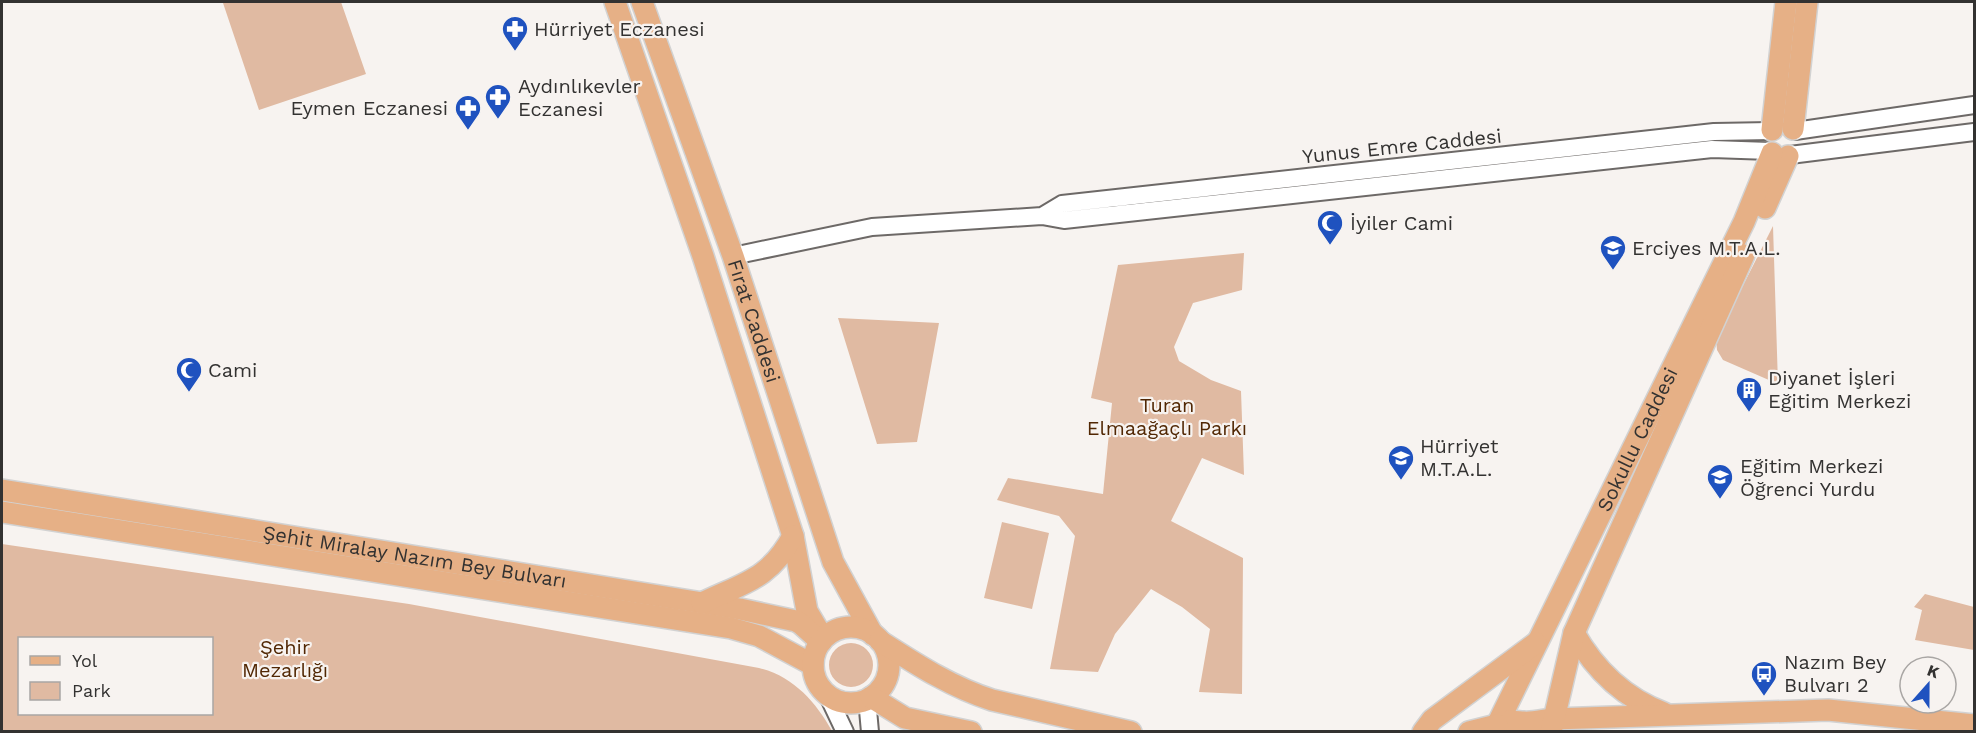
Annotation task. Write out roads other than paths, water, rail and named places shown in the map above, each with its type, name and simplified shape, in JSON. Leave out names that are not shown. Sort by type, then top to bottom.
[{"type":"main road","name":"Fırat Caddesi","points":[[615,2],[713,286],[793,536],[807,610],[823,641]]},
{"type":"main road","name":"Fırat Caddesi","points":[[642,2],[733,256],[833,562],[876,638]]},
{"type":"main road","name":"Sokullu Caddesi","points":[[1552,725],[1574,633],[1777,146],[1786,2]]},
{"type":"main road","points":[[1777,146],[1781,126],[1794,130],[1808,2]]},
{"type":"main road","name":"Sokullu Caddesi","points":[[1494,728],[1539,641],[1744,222],[1777,146]]},
{"type":"main road","name":"Şehit Miralay Nazım Bey Bulvarı","points":[[2,490],[740,609],[796,621],[823,641]]},
{"type":"main road","name":"Şehit Miralay Nazım Bey Bulvarı","points":[[2,512],[731,628],[759,636],[813,665]]},
{"type":"main road","points":[[702,603],[746,584],[766,572],[781,555],[793,536]]},
{"type":"main road","points":[[876,638],[887,654],[888,669],[882,687],[869,698],[859,702],[846,703],[827,694],[818,683],[813,665],[814,655],[823,641],[834,632],[851,628],[863,630],[876,638],[937,676],[971,693],[992,700],[1131,732]]},
{"type":"main road","points":[[1574,633],[1590,659],[1611,681],[1639,701],[1671,715]]},
{"type":"main road","points":[[1423,732],[1432,720],[1539,641]]},
{"type":"main road","points":[[869,698],[905,718],[971,732]]},
{"type":"main road","points":[[1469,732],[1494,728],[1509,720],[1527,727],[1671,715],[1828,710],[1974,725]]},
{"type":"street","points":[[1794,130],[1974,105]]},
{"type":"street","name":"Yunus Emre Caddesi","points":[[733,256],[872,227],[1042,216],[1062,204],[1714,132],[1777,146],[1974,132]]},
{"type":"street","points":[[827,694],[845,732]]},
{"type":"street","points":[[869,698],[870,732]]},
{"type":"place","name":"Hürriyet Eczanesi","points":[[515,52]]},
{"type":"place","name":"Aydınlıkevler Eczanesi","points":[[498,120]]},
{"type":"place","name":"Eymen Eczanesi","points":[[468,131]]},
{"type":"place","name":"İyiler Cami","points":[[1330,246]]},
{"type":"place","name":"Erciyes M.T.A.L.","points":[[1613,271]]},
{"type":"place","name":"Cami","points":[[189,393]]},
{"type":"place","name":"Diyanet İşleri Eğitim Merkezi","points":[[1749,413]]},
{"type":"place","name":"Hürriyet M.T.A.L.","points":[[1401,481]]},
{"type":"place","name":"Eğitim Merkezi Öğrenci Yurdu","points":[[1720,500]]},
{"type":"place","name":"Nazım Bey Bulvarı 2","points":[[1764,697]]},
{"type":"park label","name":"Turan Elmaağaçlı Parkı","points":[[1167,416]]},
{"type":"park label","name":"Şehir Mezarlığı","points":[[285,658]]}]
